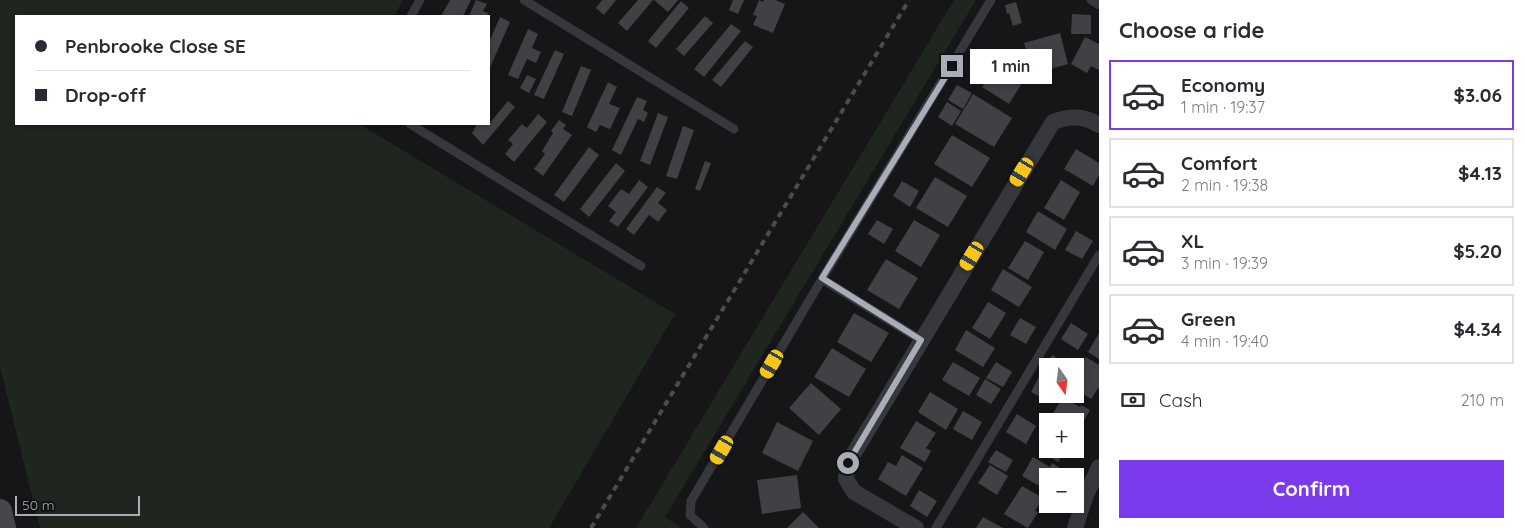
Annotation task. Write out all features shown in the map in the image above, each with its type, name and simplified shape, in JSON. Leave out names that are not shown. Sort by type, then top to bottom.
[{"type":"main road","points":[[0,511],[4,528]]},
{"type":"street","points":[[916,528],[854,492],[846,479],[848,463],[1053,122],[1068,117],[1091,120],[1099,124]]},
{"type":"street","points":[[1075,528],[1086,495],[1099,467]]},
{"type":"lane","points":[[412,15],[420,0]]},
{"type":"lane","points":[[524,0],[734,129]]},
{"type":"lane","points":[[704,528],[690,515],[692,501],[822,278],[991,0]]},
{"type":"lane","points":[[1091,0],[1099,5]]},
{"type":"lane","points":[[412,125],[641,266]]},
{"type":"lane","points":[[936,528],[1099,254]]},
{"type":"lane","points":[[822,278],[921,340]]},
{"type":"shaded area","points":[[0,0],[403,0],[395,15],[15,15],[15,125],[361,125],[675,314],[549,528],[40,528],[0,367]]},
{"type":"shaded area","points":[[954,0],[976,0],[665,517],[682,528],[636,528]]},
{"type":"building","points":[[450,0],[471,0],[464,15],[442,15]]},
{"type":"building","points":[[476,0],[487,4],[483,11],[488,13],[487,15],[469,15]]},
{"type":"building","points":[[602,0],[616,0],[604,15],[596,8]]},
{"type":"building","points":[[638,0],[653,0],[627,31],[618,23]]},
{"type":"building","points":[[654,0],[678,0],[668,12]]},
{"type":"building","points":[[733,0],[744,0],[738,14],[729,10]]},
{"type":"building","points":[[759,0],[763,2],[764,0],[775,0],[785,4],[773,33],[753,25],[757,16],[753,15]]},
{"type":"building","points":[[681,1],[689,8],[656,48],[648,41]]},
{"type":"building","points":[[1016,2],[1022,23],[1013,26],[1005,5]]},
{"type":"building","points":[[1072,14],[1091,15],[1091,34],[1071,34]]},
{"type":"building","points":[[705,16],[713,23],[684,56],[676,49]]},
{"type":"building","points":[[500,17],[510,22],[490,68],[490,40]]},
{"type":"building","points":[[731,24],[741,31],[704,77],[694,69]]},
{"type":"building","points":[[528,29],[538,34],[532,48],[541,52],[536,63],[527,59],[518,79],[508,75]]},
{"type":"building","points":[[1060,33],[1068,64],[1033,74],[1024,43]]},
{"type":"building","points":[[1085,37],[1099,44],[1099,70],[1091,66],[1087,73],[1071,64]]},
{"type":"building","points":[[745,41],[753,47],[721,87],[712,80]]},
{"type":"building","points":[[555,50],[564,54],[544,99],[534,95]]},
{"type":"building","points":[[1001,55],[1029,72],[1009,104],[982,87]]},
{"type":"building","points":[[581,66],[591,70],[572,116],[562,112]]},
{"type":"building","points":[[527,75],[536,79],[529,93],[520,88]]},
{"type":"building","points":[[608,82],[617,87],[609,104],[620,108],[610,129],[600,125],[596,132],[587,127]]},
{"type":"building","points":[[957,85],[972,93],[963,109],[948,100]]},
{"type":"building","points":[[973,94],[1012,118],[994,147],[955,124]]},
{"type":"building","points":[[637,97],[647,101],[643,110],[648,113],[644,122],[638,119],[621,155],[612,150]]},
{"type":"building","points":[[508,101],[515,107],[483,145],[472,133],[476,125],[490,125]]},
{"type":"building","points":[[947,102],[961,111],[952,126],[938,117]]},
{"type":"building","points":[[658,113],[668,117],[650,165],[640,161]]},
{"type":"building","points":[[538,114],[547,122],[514,162],[505,154],[513,144],[508,140],[522,124],[527,128]]},
{"type":"building","points":[[559,120],[566,125],[563,129],[572,135],[543,176],[534,169],[545,154],[542,151],[553,133],[551,131]]},
{"type":"building","points":[[683,126],[694,130],[677,179],[666,176]]},
{"type":"building","points":[[952,135],[990,158],[972,187],[934,164]]},
{"type":"building","points":[[589,147],[599,155],[564,202],[554,195]]},
{"type":"building","points":[[1076,149],[1099,163],[1099,175],[1093,186],[1064,169]]},
{"type":"building","points":[[705,161],[711,163],[700,191],[695,189]]},
{"type":"building","points":[[616,163],[625,171],[589,217],[580,209]]},
{"type":"building","points":[[935,177],[967,196],[948,227],[916,208]]},
{"type":"building","points":[[639,180],[648,187],[618,227],[609,221],[616,212],[608,206],[621,189],[629,194]]},
{"type":"building","points":[[1061,180],[1080,192],[1064,220],[1044,208]]},
{"type":"building","points":[[902,181],[919,191],[910,207],[893,196]]},
{"type":"building","points":[[657,187],[666,193],[658,203],[667,210],[658,222],[649,215],[634,235],[626,229]]},
{"type":"building","points":[[1038,211],[1067,229],[1055,250],[1026,232]]},
{"type":"building","points":[[877,220],[893,229],[884,244],[868,234]]},
{"type":"building","points":[[914,220],[940,235],[921,267],[895,251]]},
{"type":"building","points":[[1076,231],[1093,241],[1082,259],[1065,250]]},
{"type":"building","points":[[1025,241],[1044,252],[1028,280],[1008,268]]},
{"type":"building","points":[[886,259],[918,278],[899,309],[867,290]]},
{"type":"building","points":[[1003,269],[1032,287],[1019,307],[991,290]]},
{"type":"building","points":[[988,302],[1006,313],[990,339],[972,328]]},
{"type":"building","points":[[854,313],[889,333],[871,362],[837,342]]},
{"type":"building","points":[[1020,318],[1036,327],[1026,344],[1010,335]]},
{"type":"building","points":[[1071,323],[1088,334],[1078,350],[1061,339]]},
{"type":"building","points":[[966,330],[995,348],[983,367],[955,350]]},
{"type":"building","points":[[1099,333],[1099,359],[1088,352]]},
{"type":"building","points":[[832,348],[866,369],[849,397],[814,377]]},
{"type":"building","points":[[1086,357],[1099,365],[1099,387],[1091,399],[1084,395],[1084,360]]},
{"type":"building","points":[[953,362],[980,378],[969,396],[942,380]]},
{"type":"building","points":[[996,362],[1012,372],[1003,387],[986,378]]},
{"type":"building","points":[[1039,377],[1039,396],[1031,392]]},
{"type":"building","points":[[985,379],[1001,389],[991,404],[976,395]]},
{"type":"building","points":[[811,383],[841,409],[819,435],[789,408]]},
{"type":"building","points":[[930,392],[958,409],[946,430],[918,412]]},
{"type":"building","points":[[1059,403],[1073,403],[1090,410],[1084,420],[1084,413],[1053,413]]},
{"type":"building","points":[[963,411],[982,422],[972,440],[953,429]]},
{"type":"building","points":[[1017,414],[1036,426],[1026,444],[1006,432]]},
{"type":"building","points":[[916,421],[936,433],[926,448],[931,451],[925,462],[900,448]]},
{"type":"building","points":[[777,422],[813,441],[798,471],[762,453]]},
{"type":"building","points":[[996,450],[1013,460],[1006,472],[988,462]]},
{"type":"building","points":[[902,455],[923,468],[906,496],[878,479],[888,462],[896,466]]},
{"type":"building","points":[[1033,457],[1050,467],[1052,463],[1060,468],[1039,468],[1039,486],[1022,476]]},
{"type":"building","points":[[1052,458],[1060,458],[1058,462]]},
{"type":"building","points":[[990,465],[1008,476],[997,495],[978,483]]},
{"type":"building","points":[[797,475],[801,508],[762,514],[757,480]]},
{"type":"building","points":[[1022,486],[1039,496],[1039,504],[1035,511],[1038,512],[1028,528],[1004,514]]},
{"type":"building","points":[[919,490],[937,501],[927,517],[910,506]]},
{"type":"building","points":[[803,512],[819,528],[787,528]]},
{"type":"building","points":[[983,517],[1003,528],[976,528]]},
{"type":"railway","points":[[591,528],[909,0]]},
{"type":"route","points":[[848,463],[921,340],[822,278],[952,66]]}]
